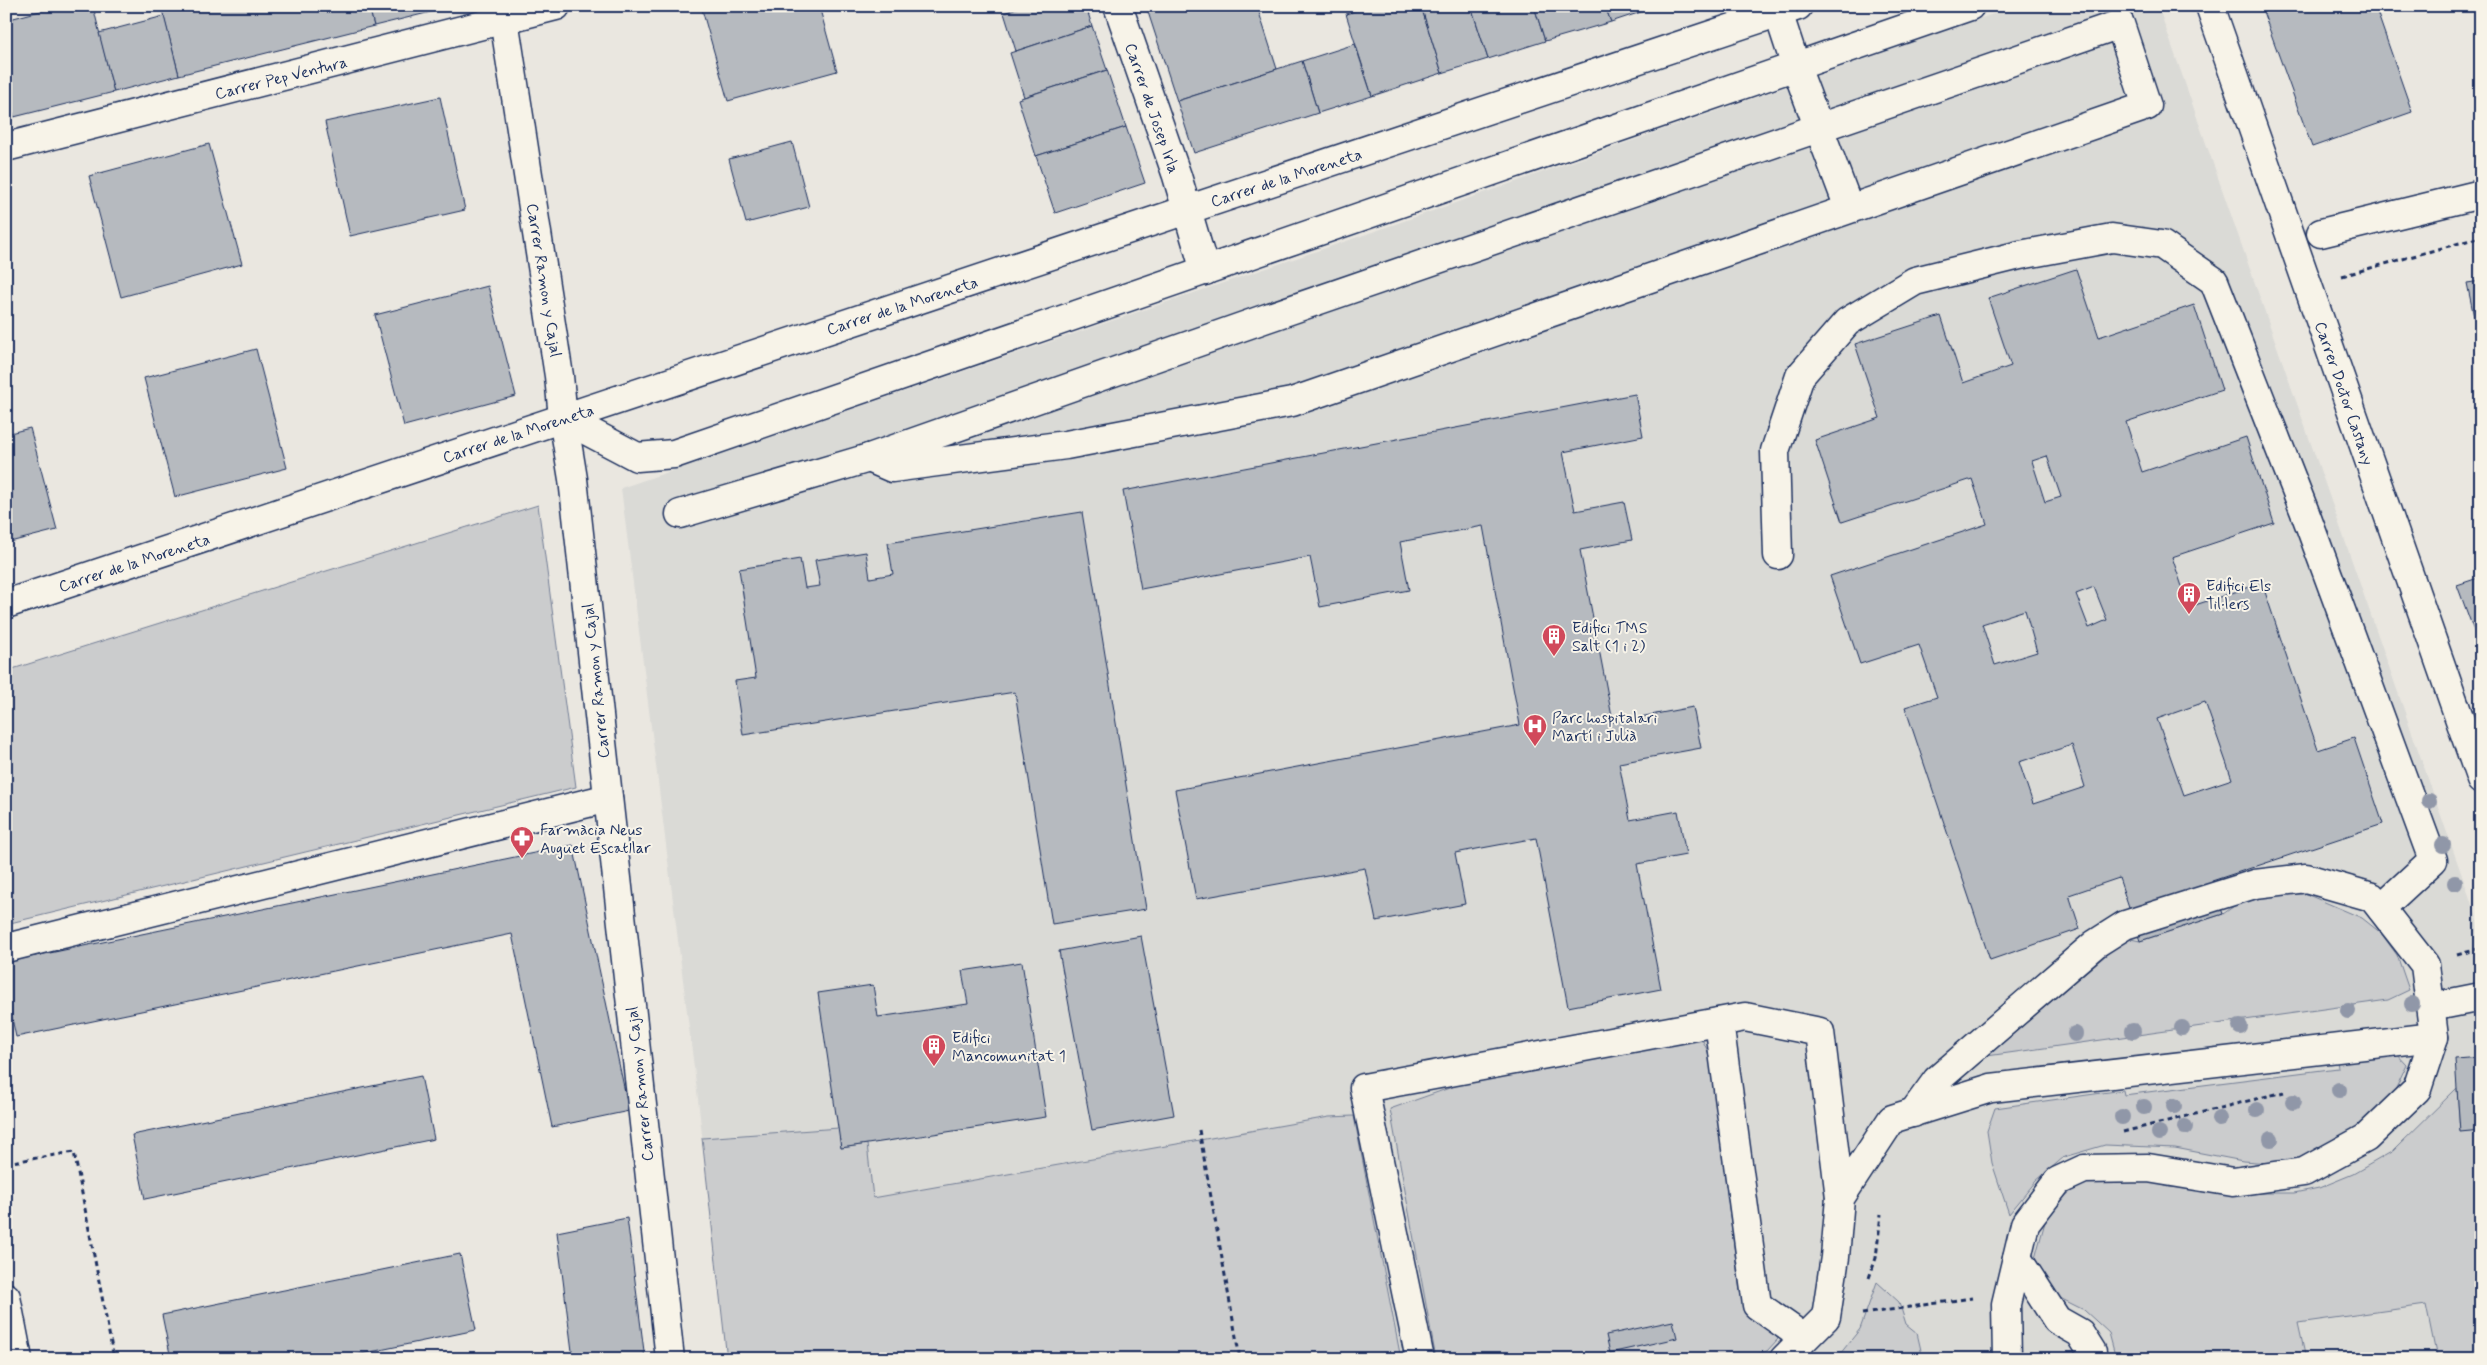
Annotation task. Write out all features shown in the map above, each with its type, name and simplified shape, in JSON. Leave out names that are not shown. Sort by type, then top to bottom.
[{"type":"street","name":"Carrer Pep Ventura","points":[[6,146],[503,13],[556,6]]},
{"type":"street","name":"Carrer de Josep Irla","points":[[1118,6],[1177,176],[1206,271]]},
{"type":"street","points":[[563,418],[637,457],[674,454],[1970,6]]},
{"type":"street","name":"Carrer Doctor Castany","points":[[2210,6],[2481,780]]},
{"type":"street","name":"Carrer de la Moreneta","points":[[6,604],[1187,210],[1784,8]]},
{"type":"street","points":[[1784,8],[1796,66],[1820,126],[1849,208]]},
{"type":"street","name":"Carrer Ramon y Cajal","points":[[503,13],[573,479],[670,1359]]},
{"type":"street","points":[[680,514],[868,458],[1820,126],[2120,24],[2147,106],[1292,402],[1066,445],[892,468],[868,458]]},
{"type":"street","points":[[2321,233],[2481,194]]},
{"type":"street","points":[[1778,555],[1775,451],[1800,376],[1846,322],[1915,280],[2001,260],[2112,238],[2162,245],[2214,281],[2304,510],[2433,860],[2381,908]]},
{"type":"street","points":[[6,948],[608,798]]},
{"type":"street","points":[[1913,1113],[1937,1080],[2087,950],[2125,925],[2255,884],[2306,878],[2372,897],[2425,965],[2434,1037],[2417,1089],[2366,1138],[2304,1172],[2233,1182],[2148,1168],[2084,1169],[2058,1181],[2026,1224],[2006,1304],[2007,1359]]},
{"type":"street","points":[[2430,1007],[2481,997]]},
{"type":"street","points":[[1420,1359],[1364,1088],[1745,1017],[1820,1032],[1840,1198],[1835,1257],[1826,1317],[1784,1359]]},
{"type":"street","points":[[1718,1022],[1757,1305],[1804,1338]]},
{"type":"street","points":[[1840,1198],[1892,1119],[1991,1088],[2434,1037]]},
{"type":"street","points":[[2017,1258],[2057,1320],[2080,1332],[2092,1352],[2090,1359]]},
{"type":"street","points":[[6,1297],[18,1359]]},
{"type":"path","points":[[2307,284],[2481,238]]},
{"type":"path","points":[[1199,1130],[1240,1359]]},
{"type":"path","points":[[6,1164],[74,1152],[114,1359]]},
{"type":"path","points":[[1855,1316],[1977,1297]]},
{"type":"shaded area","name":"Parc hospitalari Martí i Julià","points":[[2016,6],[2158,6],[2481,930],[2481,1359],[727,1359],[698,1099],[621,488],[1361,236]]},
{"type":"shaded area","points":[[538,505],[576,787],[6,924],[6,671]]},
{"type":"shaded area","points":[[2276,894],[2306,894],[2362,918],[2381,933],[2397,955],[2409,990],[2388,1000],[1987,1056],[2126,938],[2140,941],[2223,914],[2237,904]]},
{"type":"shaded area","points":[[1690,1038],[1703,1041],[1709,1054],[1740,1292],[1749,1307],[1778,1339],[1767,1351],[1743,1359],[1436,1359],[1390,1109],[1472,1080]]},
{"type":"shaded area","points":[[2395,1052],[2407,1065],[2389,1103],[2355,1135],[2329,1148],[2282,1164],[2243,1161],[2175,1148],[2105,1145],[2064,1157],[2036,1181],[2009,1214],[1992,1163],[1987,1131],[1995,1108],[2123,1090],[2124,1095],[2338,1068],[2337,1060]]},
{"type":"shaded area","points":[[2457,1088],[2460,1131],[2481,1130],[2481,1359],[2437,1359],[2426,1305],[2298,1323],[2306,1359],[2116,1359],[2109,1333],[2084,1310],[2052,1294],[2034,1262],[2048,1211],[2078,1185],[2102,1178],[2145,1180],[2169,1187],[2260,1193],[2294,1193],[2319,1188],[2353,1174],[2393,1151]]},
{"type":"shaded area","points":[[1354,1116],[1401,1359],[727,1359],[702,1138],[839,1128],[841,1148],[867,1144],[873,1198],[1329,1117]]},
{"type":"shaded area","points":[[1877,1282],[1899,1302],[1906,1324],[1917,1333],[1923,1359],[1836,1359],[1860,1329]]},
{"type":"building","points":[[59,6],[93,6],[114,92],[14,117],[6,88],[6,20]]},
{"type":"building","points":[[161,6],[369,6],[374,26],[179,75]]},
{"type":"building","points":[[369,6],[455,6],[374,26]]},
{"type":"building","points":[[701,6],[819,6],[837,71],[728,101]]},
{"type":"building","points":[[1022,6],[1086,6],[1092,26],[1016,51],[1004,13]]},
{"type":"building","points":[[1146,6],[1257,6],[1277,69],[1177,101]]},
{"type":"building","points":[[1370,6],[1421,6],[1442,73],[1372,96],[1346,14]]},
{"type":"building","points":[[1421,6],[1471,6],[1488,59],[1442,73]]},
{"type":"building","points":[[1471,6],[1534,6],[1545,41],[1488,59]]},
{"type":"building","points":[[1534,6],[1605,6],[1611,22],[1545,41]]},
{"type":"building","points":[[1605,6],[1659,6],[1611,22]]},
{"type":"building","points":[[2261,6],[2375,6],[2412,112],[2312,147]]},
{"type":"building","points":[[164,16],[179,75],[114,92],[99,33]]},
{"type":"building","points":[[1092,26],[1107,70],[1024,97],[1010,53]]},
{"type":"building","points":[[1355,44],[1372,96],[1318,113],[1302,61]]},
{"type":"building","points":[[1302,61],[1318,113],[1194,153],[1177,101]]},
{"type":"building","points":[[1107,70],[1126,127],[1036,156],[1018,99]]},
{"type":"building","points":[[6,88],[14,117],[6,119]]},
{"type":"building","points":[[440,97],[465,210],[350,236],[325,122]]},
{"type":"building","points":[[1126,127],[1145,183],[1055,213],[1036,156]]},
{"type":"building","points":[[792,142],[809,207],[746,223],[729,159]]},
{"type":"building","points":[[209,144],[242,264],[121,297],[89,176]]},
{"type":"building","name":"Edifici Els Til·lers","points":[[2076,269],[2099,337],[2194,305],[2222,390],[2126,422],[2142,472],[2246,437],[2274,523],[2172,557],[2189,607],[2262,583],[2318,750],[2354,738],[2383,824],[2212,881],[2223,914],[2140,941],[2119,878],[2069,895],[2080,929],[1990,960],[1905,707],[1937,697],[1919,645],[1860,664],[1830,576],[1987,524],[1972,479],[1842,522],[1815,440],[1880,418],[1855,344],[1941,316],[1963,383],[2011,366],[1988,298]],"holes":[[[2047,456],[2061,497],[2045,502],[2032,461]],[[2094,587],[2107,620],[2089,628],[2076,594]],[[2025,610],[2037,652],[1995,665],[1982,624]],[[2205,702],[2232,779],[2184,795],[2157,719]],[[2072,745],[2085,787],[2033,804],[2019,762]]]},
{"type":"building","points":[[2481,281],[2481,351],[2467,283]]},
{"type":"building","points":[[488,286],[516,396],[404,426],[375,315]]},
{"type":"building","points":[[256,349],[287,468],[175,497],[144,378]]},
{"type":"building","name":"Edifici TMS Salt (1 i 2)","points":[[1635,394],[1643,436],[1563,452],[1575,511],[1624,502],[1632,540],[1580,550],[1613,722],[1693,707],[1701,748],[1619,763],[1630,820],[1678,811],[1686,855],[1637,864],[1661,989],[1568,1007],[1536,838],[1455,853],[1465,904],[1376,921],[1365,868],[1196,899],[1175,790],[1520,725],[1483,526],[1400,542],[1409,590],[1320,607],[1310,557],[1141,589],[1123,491]]},
{"type":"building","points":[[30,428],[57,530],[6,543],[6,434]]},
{"type":"building","points":[[1082,512],[1146,909],[1052,924],[1015,692],[743,735],[735,681],[756,678],[739,569],[800,559],[805,588],[820,586],[815,560],[866,552],[870,578],[893,574],[888,543]]},
{"type":"building","points":[[2481,577],[2481,650],[2457,585]]},
{"type":"building","points":[[573,845],[629,1111],[552,1127],[512,934],[16,1037],[6,991],[6,962]]},
{"type":"building","points":[[1141,936],[1174,1115],[1092,1130],[1059,951]]},
{"type":"building","name":"Edifici Mancomunitat 1","points":[[1022,962],[1046,1117],[841,1148],[818,993],[873,985],[878,1017],[968,1004],[962,971]]},
{"type":"building","points":[[2481,1057],[2481,1130],[2460,1132],[2455,1059]]},
{"type":"building","points":[[421,1076],[434,1139],[145,1199],[132,1135]]},
{"type":"building","points":[[627,1218],[645,1359],[573,1359],[557,1232]]},
{"type":"building","points":[[460,1254],[476,1330],[337,1359],[171,1359],[162,1315]]},
{"type":"building","points":[[1673,1321],[1677,1338],[1610,1353],[1606,1335]]},
{"type":"place","name":"Edifici Els Til·lers","points":[[2189,615]]},
{"type":"place","name":"Edifici TMS Salt (1 i 2)","points":[[1554,657]]},
{"type":"place","name":"Parc hospitalari Martí i Julià","points":[[1535,747]]},
{"type":"place","name":"Farmàcia Neus Auguet Escatllar","points":[[522,859]]},
{"type":"place","name":"Edifici Mancomunitat 1","points":[[934,1067]]}]
